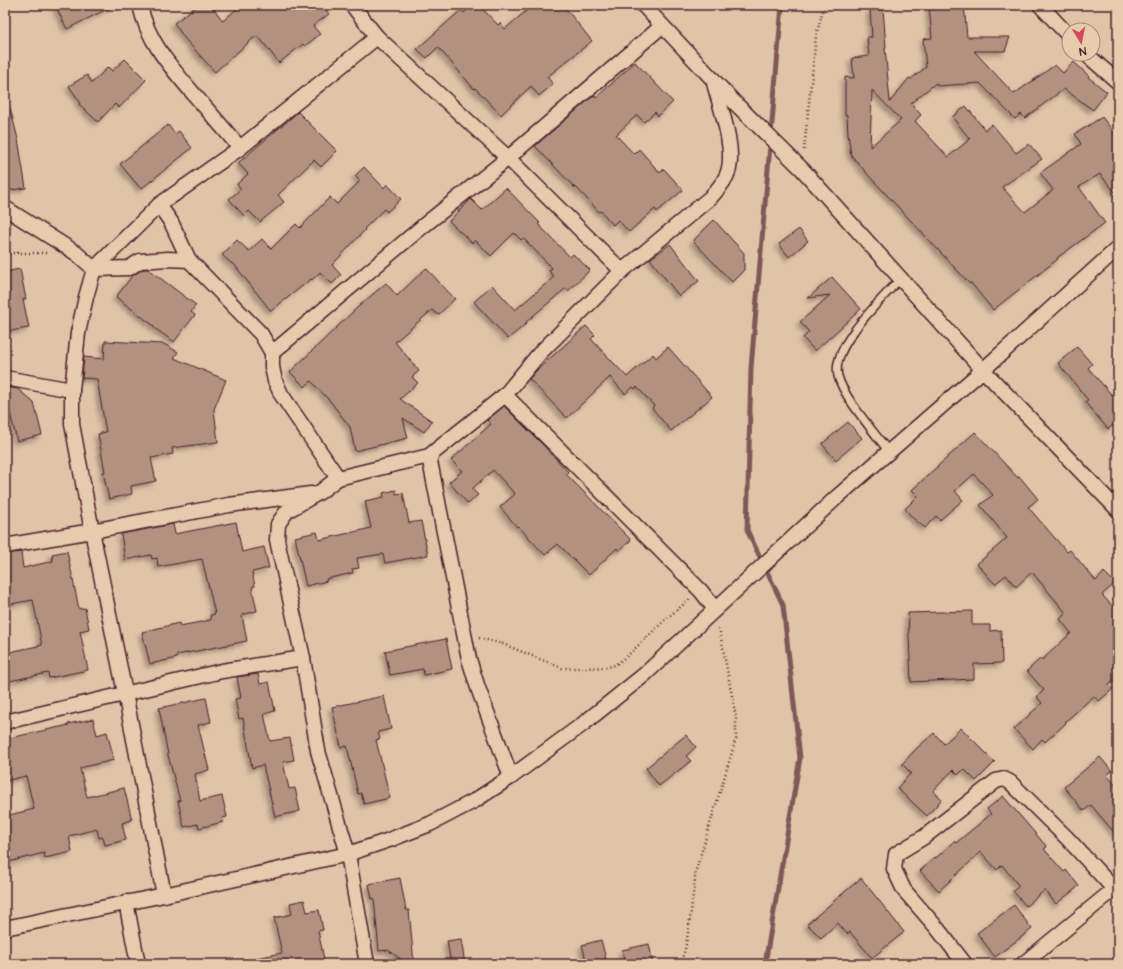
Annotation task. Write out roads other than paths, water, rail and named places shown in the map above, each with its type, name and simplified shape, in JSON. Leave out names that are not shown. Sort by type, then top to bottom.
[{"type":"street","points":[[140,5],[141,12],[152,36],[165,59],[240,148]]},
{"type":"street","points":[[352,5],[377,37],[508,158],[622,272]]},
{"type":"street","points":[[643,5],[735,102],[802,169],[983,370],[1118,510]]},
{"type":"street","points":[[1040,5],[1061,27]]},
{"type":"street","points":[[272,353],[422,227],[508,158],[662,26]]},
{"type":"street","points":[[164,895],[72,424],[72,390],[78,333],[86,297],[94,269],[158,206],[240,148],[377,37]]},
{"type":"street","points":[[1095,62],[1118,82]]},
{"type":"street","points":[[367,964],[348,854],[318,751],[303,658],[277,540],[278,524],[286,511],[320,492],[338,478],[429,456],[505,395],[539,354],[622,272],[711,197],[722,184],[728,173],[731,161],[730,148],[713,79]]},
{"type":"street","points":[[158,206],[171,222],[189,260],[261,334],[272,353],[272,366],[275,381],[281,394],[338,478]]},
{"type":"street","points":[[5,208],[76,253],[94,269],[129,268],[140,260],[189,260]]},
{"type":"street","points":[[5,928],[164,895],[348,854],[430,824],[474,801],[511,777],[583,724],[644,675],[742,583],[983,370],[1118,248]]},
{"type":"street","points":[[5,378],[72,390]]},
{"type":"street","points":[[505,395],[701,591],[715,609]]},
{"type":"street","points":[[429,456],[464,633],[478,688],[511,777]]},
{"type":"street","points":[[5,546],[229,505],[320,492]]},
{"type":"street","points":[[5,722],[222,671],[303,658]]},
{"type":"street","points":[[965,964],[937,928],[904,890],[894,869],[896,854],[924,837],[996,781],[1004,779],[1010,782],[1068,838],[1116,888],[1023,964]]},
{"type":"street","points":[[126,902],[138,964]]},
{"type":"lane","points":[[889,452],[843,388],[838,376],[836,365],[839,355],[861,322],[900,279]]},
{"type":"waterway","points":[[765,964],[800,758],[783,605],[747,530],[751,368],[782,5]]}]
